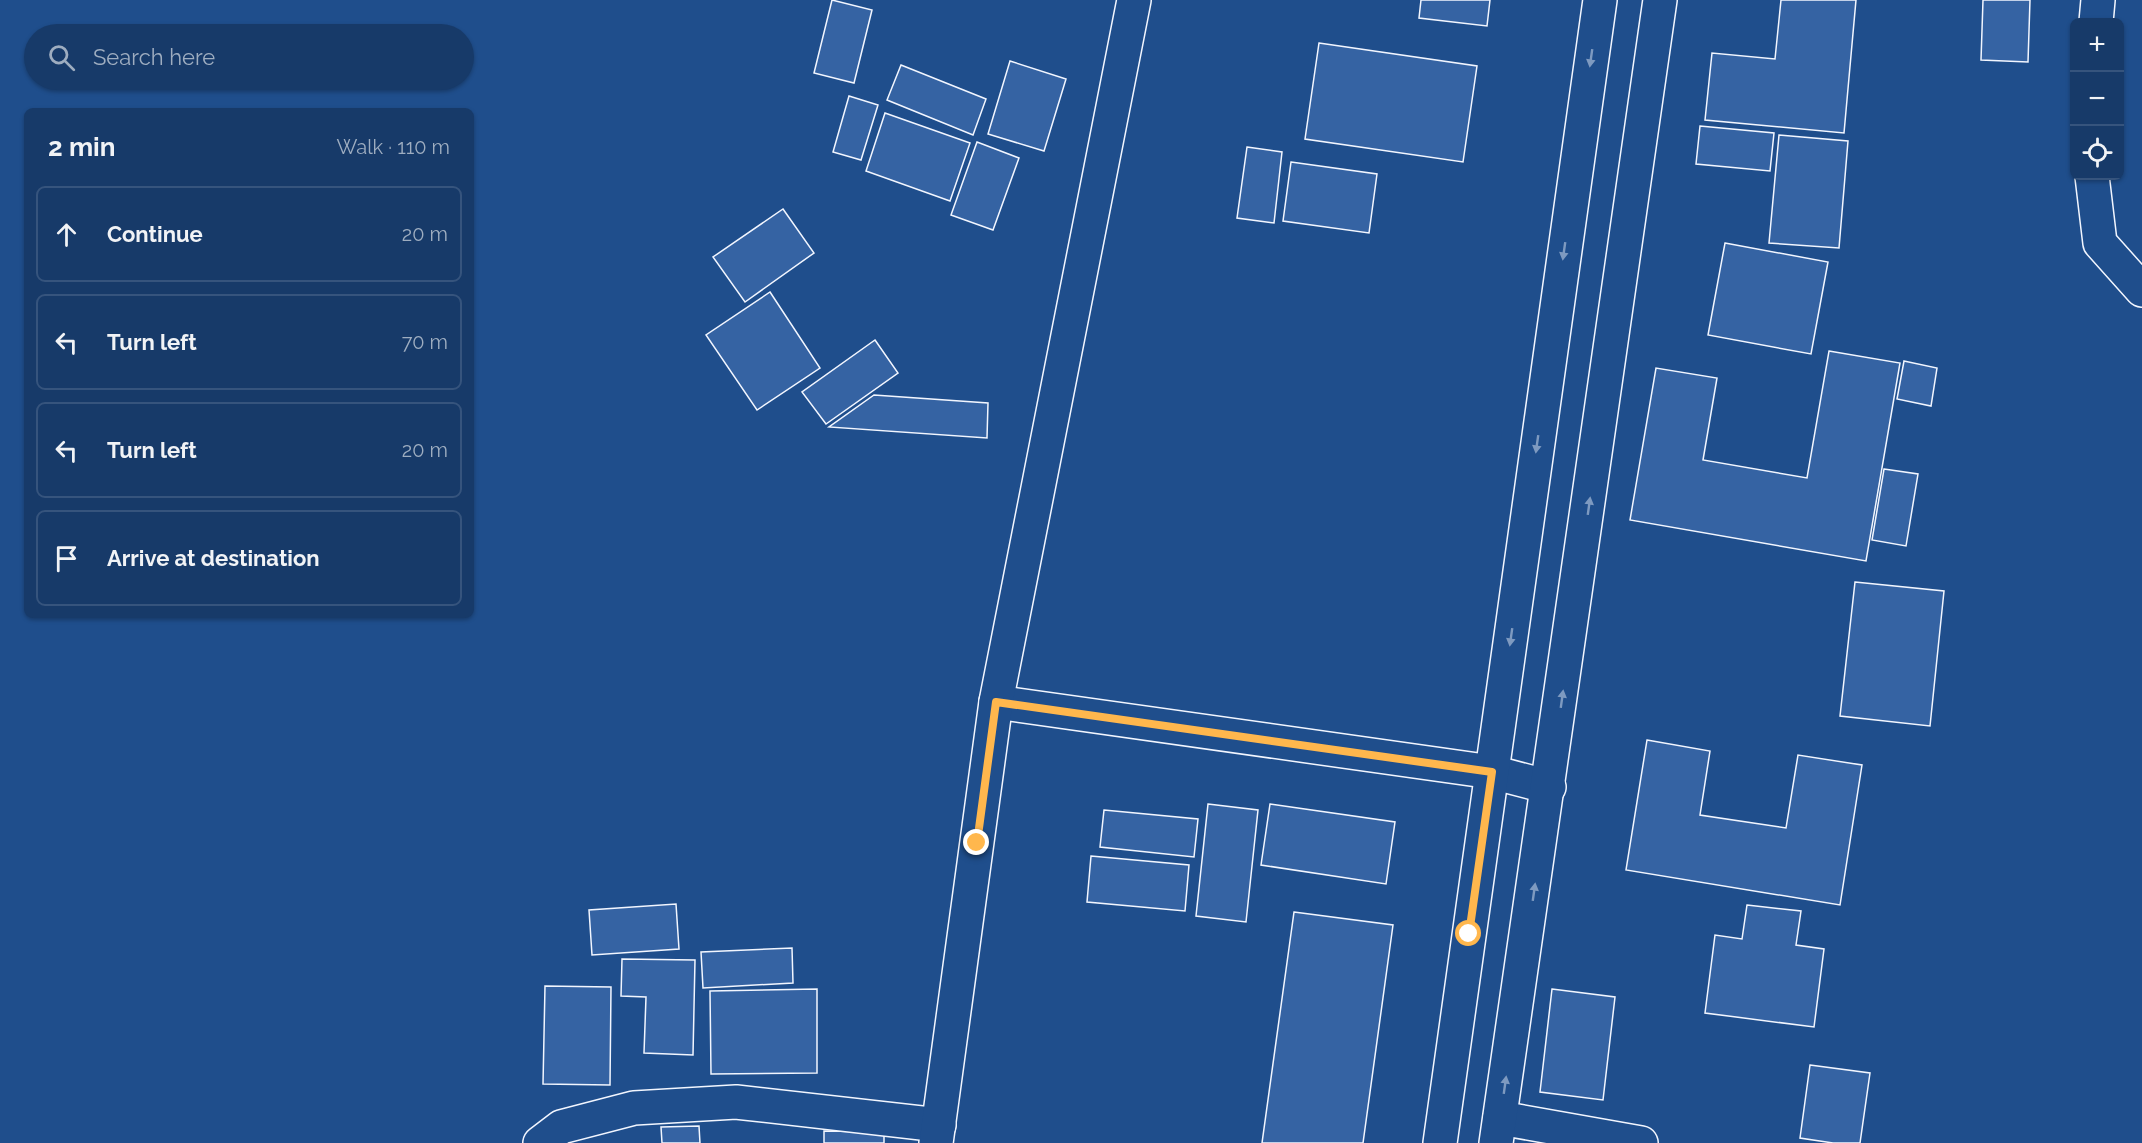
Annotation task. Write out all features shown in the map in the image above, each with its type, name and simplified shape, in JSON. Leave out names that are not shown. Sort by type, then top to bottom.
[{"type":"main road","points":[[540,1143],[561,1127],[634,1108],[736,1102],[938,1134],[996,702],[1134,0]]},
{"type":"main road","points":[[1440,1143],[1599,0]]},
{"type":"main road","points":[[1641,1143],[1498,1130],[1549,787],[1660,0]]},
{"type":"main road","points":[[2096,18],[2098,0]]},
{"type":"main road","points":[[2092,180],[2100,243],[2142,290]]},
{"type":"main road","points":[[996,702],[1492,772],[1549,787]]},
{"type":"building","points":[[832,0],[872,10],[854,83],[814,73]]},
{"type":"building","points":[[1421,0],[1490,0],[1487,26],[1419,18]]},
{"type":"building","points":[[1781,0],[1856,0],[1844,133],[1705,120],[1712,53],[1775,59]]},
{"type":"building","points":[[1983,0],[2030,0],[2028,62],[1981,60]]},
{"type":"building","points":[[1319,43],[1477,66],[1463,162],[1305,139]]},
{"type":"building","points":[[1010,61],[1066,79],[1044,151],[988,134]]},
{"type":"building","points":[[901,65],[986,99],[973,135],[887,100]]},
{"type":"building","points":[[849,96],[878,105],[861,160],[833,152]]},
{"type":"building","points":[[885,113],[970,143],[950,201],[866,171]]},
{"type":"building","points":[[1700,126],[1774,133],[1770,171],[1696,164]]},
{"type":"building","points":[[1779,135],[1848,141],[1839,248],[1769,243]]},
{"type":"building","points":[[977,142],[1019,158],[993,230],[951,215]]},
{"type":"building","points":[[1247,147],[1282,152],[1274,223],[1237,218]]},
{"type":"building","points":[[1291,162],[1377,174],[1369,233],[1283,221]]},
{"type":"building","points":[[783,209],[814,253],[745,302],[713,257]]},
{"type":"building","points":[[1725,243],[1828,262],[1811,354],[1708,335]]},
{"type":"building","points":[[770,292],[820,368],[757,410],[706,335]]},
{"type":"building","points":[[875,340],[898,373],[826,424],[802,392]]},
{"type":"building","points":[[1829,351],[1900,363],[1866,561],[1630,520],[1656,368],[1717,378],[1703,460],[1807,478]]},
{"type":"building","points":[[1904,361],[1937,368],[1931,406],[1897,399]]},
{"type":"building","points":[[874,395],[988,403],[987,438],[829,427]]},
{"type":"building","points":[[1884,469],[1918,474],[1906,546],[1872,540]]},
{"type":"building","points":[[1855,582],[1944,591],[1930,726],[1840,716]]},
{"type":"building","points":[[1647,740],[1710,751],[1700,815],[1786,828],[1798,755],[1862,765],[1840,905],[1626,870]]},
{"type":"building","points":[[1208,804],[1258,810],[1246,922],[1196,916]]},
{"type":"building","points":[[1270,804],[1395,822],[1386,884],[1261,865]]},
{"type":"building","points":[[1104,810],[1198,819],[1194,857],[1100,847]]},
{"type":"building","points":[[1091,856],[1189,865],[1185,911],[1087,902]]},
{"type":"building","points":[[676,904],[679,949],[592,955],[589,910]]},
{"type":"building","points":[[1747,905],[1801,911],[1796,945],[1824,949],[1814,1027],[1705,1013],[1715,935],[1742,939]]},
{"type":"building","points":[[1294,912],[1393,925],[1363,1143],[1262,1143]]},
{"type":"building","points":[[792,948],[793,983],[703,988],[701,952]]},
{"type":"building","points":[[622,959],[695,960],[693,1055],[644,1053],[646,997],[621,996]]},
{"type":"building","points":[[545,986],[611,987],[610,1085],[543,1084]]},
{"type":"building","points":[[817,989],[817,1073],[711,1074],[710,991]]},
{"type":"building","points":[[1552,989],[1615,997],[1603,1100],[1540,1092]]},
{"type":"building","points":[[1810,1065],[1870,1073],[1860,1143],[1833,1143],[1800,1138]]},
{"type":"building","points":[[699,1126],[700,1143],[662,1143],[661,1127]]},
{"type":"building","points":[[824,1131],[884,1132],[884,1143],[824,1143]]},
{"type":"route","points":[[977,843],[996,702],[1492,772],[1469,934]]}]
